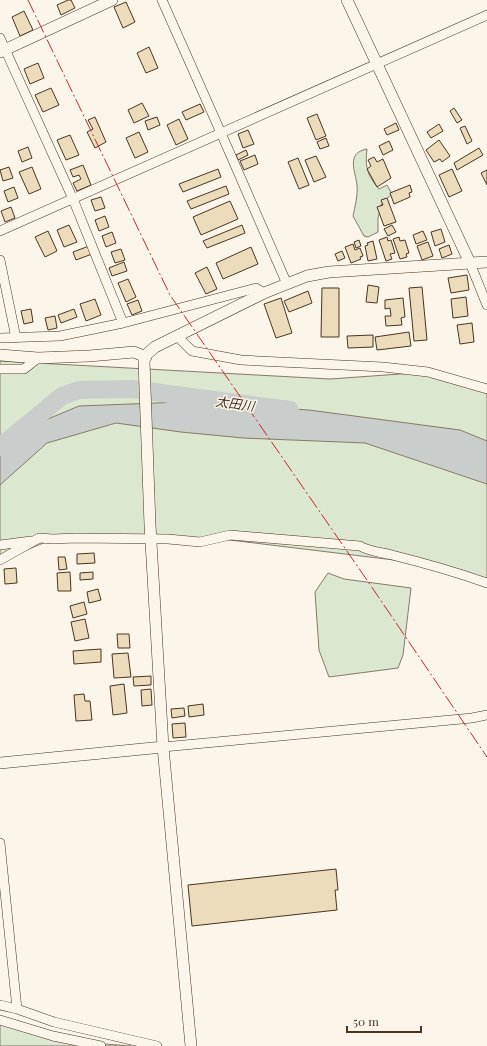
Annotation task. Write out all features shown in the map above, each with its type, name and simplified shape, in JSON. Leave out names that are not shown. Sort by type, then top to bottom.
[{"type":"street","points":[[2,51],[112,0]]},
{"type":"street","points":[[162,0],[287,284]]},
{"type":"street","points":[[347,0],[470,263],[487,305]]},
{"type":"street","points":[[0,231],[487,15]]},
{"type":"street","points":[[0,38],[2,51],[73,199],[123,323]]},
{"type":"street","points":[[0,260],[16,338]]},
{"type":"street","points":[[191,1046],[163,747],[150,525],[145,359],[155,347],[264,293],[307,276],[329,272],[487,262]]},
{"type":"street","points":[[0,338],[60,336],[123,323],[256,288],[264,293]]},
{"type":"street","points":[[177,336],[192,351],[241,360],[383,367],[428,372],[487,389]]},
{"type":"street","points":[[0,355],[38,358],[134,352],[145,359]]},
{"type":"street","points":[[0,369],[24,369],[38,358]]},
{"type":"street","points":[[0,560],[39,538],[168,539],[200,542],[230,535],[360,546],[366,550],[390,554],[464,574],[487,583]]},
{"type":"street","points":[[0,544],[34,540]]},
{"type":"street","points":[[0,763],[472,718],[487,714]]},
{"type":"street","points":[[0,843],[17,1009]]},
{"type":"street","points":[[0,1006],[17,1009],[54,1022],[157,1046]]},
{"type":"street","points":[[0,1020],[53,1036],[101,1046]]},
{"type":"green space","points":[[367,149],[366,161],[369,175],[379,189],[387,185],[392,194],[382,203],[378,218],[378,232],[368,237],[364,236],[353,216],[357,189],[353,163],[354,158],[360,151]]},
{"type":"green space","points":[[0,361],[330,379],[428,372],[487,390],[487,586],[427,564],[205,537],[200,542],[53,539],[0,561]]},
{"type":"green space","points":[[328,573],[344,579],[411,588],[403,655],[398,668],[329,677],[319,650],[315,592]]},
{"type":"green space","points":[[0,1020],[79,1042],[131,1046],[0,1046]]},
{"type":"shaded area","points":[[182,402],[309,410],[460,430],[487,441],[487,484],[365,443],[243,438],[181,432],[116,423],[47,443],[0,485],[0,439],[79,406]]},
{"type":"building","points":[[71,0],[75,8],[61,15],[57,5]]},
{"type":"building","points":[[126,2],[135,22],[123,28],[114,7]]},
{"type":"building","points":[[24,11],[33,30],[20,36],[12,17]]},
{"type":"building","points":[[149,47],[158,68],[146,73],[137,53]]},
{"type":"building","points":[[38,63],[44,78],[30,84],[24,69]]},
{"type":"building","points":[[51,88],[59,105],[43,112],[35,95]]},
{"type":"building","points":[[142,103],[149,116],[134,123],[128,110]]},
{"type":"building","points":[[200,104],[204,112],[186,120],[182,112]]},
{"type":"building","points":[[454,108],[462,120],[457,123],[450,111]]},
{"type":"building","points":[[317,114],[326,136],[316,140],[307,118]]},
{"type":"building","points":[[95,117],[106,142],[95,148],[87,132],[93,129],[88,120]]},
{"type":"building","points":[[157,117],[160,125],[148,130],[145,121]]},
{"type":"building","points":[[179,119],[188,139],[176,145],[167,125]]},
{"type":"building","points":[[396,123],[399,130],[387,135],[384,129]]},
{"type":"building","points":[[439,124],[443,131],[431,138],[427,132]]},
{"type":"building","points":[[465,126],[472,141],[467,144],[460,128]]},
{"type":"building","points":[[248,130],[254,144],[243,148],[238,134]]},
{"type":"building","points":[[139,132],[148,152],[135,158],[126,138]]},
{"type":"building","points":[[70,135],[79,155],[66,160],[57,140]]},
{"type":"building","points":[[326,138],[329,146],[320,149],[317,142]]},
{"type":"building","points":[[439,140],[450,156],[442,162],[440,159],[434,162],[426,150]]},
{"type":"building","points":[[389,141],[393,150],[383,155],[379,146]]},
{"type":"building","points":[[28,147],[32,158],[22,162],[18,151]]},
{"type":"building","points":[[479,148],[483,155],[457,170],[454,163]]},
{"type":"building","points":[[246,150],[248,155],[238,160],[236,155]]},
{"type":"building","points":[[255,155],[258,164],[244,170],[240,161]]},
{"type":"building","points":[[316,156],[326,177],[314,182],[305,160]]},
{"type":"building","points":[[374,157],[377,162],[383,159],[391,178],[377,187],[367,169],[371,166],[368,160]]},
{"type":"building","points":[[298,158],[309,185],[299,189],[288,162]]},
{"type":"building","points":[[83,165],[91,185],[77,191],[73,183],[81,179],[79,175],[73,177],[70,170]]},
{"type":"building","points":[[9,167],[13,178],[3,181],[0,170]]},
{"type":"building","points":[[32,167],[41,189],[29,194],[19,172]]},
{"type":"building","points":[[218,169],[221,177],[183,192],[179,184]]},
{"type":"building","points":[[452,169],[462,191],[449,197],[439,175]]},
{"type":"building","points":[[487,170],[487,185],[481,173]]},
{"type":"building","points":[[410,185],[412,192],[409,193],[410,197],[394,204],[390,193]]},
{"type":"building","points":[[226,186],[229,194],[191,209],[187,201]]},
{"type":"building","points":[[14,187],[18,198],[8,202],[4,191]]},
{"type":"building","points":[[101,197],[105,208],[95,211],[91,200]]},
{"type":"building","points":[[387,198],[396,222],[384,226],[377,207],[383,205],[381,200]]},
{"type":"building","points":[[230,201],[238,219],[201,235],[193,217]]},
{"type":"building","points":[[11,207],[15,218],[5,222],[1,211]]},
{"type":"building","points":[[105,216],[109,227],[99,231],[95,220]]},
{"type":"building","points":[[69,225],[77,242],[64,247],[57,230]]},
{"type":"building","points":[[242,225],[245,233],[207,248],[203,241]]},
{"type":"building","points":[[392,225],[396,232],[388,236],[384,229]]},
{"type":"building","points":[[441,229],[445,242],[435,246],[431,232]]},
{"type":"building","points":[[48,231],[57,251],[45,257],[35,237]]},
{"type":"building","points":[[423,231],[427,240],[416,244],[413,235]]},
{"type":"building","points":[[112,232],[116,243],[106,247],[102,236]]},
{"type":"building","points":[[387,237],[388,241],[391,240],[395,253],[390,254],[392,259],[386,261],[379,240]]},
{"type":"building","points":[[399,237],[400,241],[405,240],[409,253],[406,254],[407,257],[400,259],[393,239]]},
{"type":"building","points":[[359,240],[361,246],[356,248],[354,242]]},
{"type":"building","points":[[373,241],[377,259],[368,261],[365,246],[368,245],[367,243]]},
{"type":"building","points":[[428,242],[433,256],[422,260],[417,246]]},
{"type":"building","points":[[353,244],[355,250],[360,248],[363,256],[360,257],[361,259],[351,263],[345,247]]},
{"type":"building","points":[[449,245],[452,254],[442,258],[439,249]]},
{"type":"building","points":[[89,246],[92,254],[76,260],[73,252]]},
{"type":"building","points":[[251,247],[258,264],[223,279],[216,263]]},
{"type":"building","points":[[121,249],[125,260],[115,263],[111,252]]},
{"type":"building","points":[[342,251],[345,258],[338,261],[335,254]]},
{"type":"building","points":[[124,262],[127,271],[112,276],[109,268]]},
{"type":"building","points":[[207,267],[217,289],[206,294],[195,273]]},
{"type":"building","points":[[467,275],[469,290],[451,293],[448,278]]},
{"type":"building","points":[[128,279],[136,297],[126,302],[118,283]]},
{"type":"building","points":[[368,285],[379,287],[377,303],[366,302]]},
{"type":"building","points":[[422,287],[427,340],[414,341],[409,288]]},
{"type":"building","points":[[322,288],[339,288],[339,337],[321,337]]},
{"type":"building","points":[[308,291],[312,303],[289,312],[284,301]]},
{"type":"building","points":[[466,297],[468,316],[453,318],[451,299]]},
{"type":"building","points":[[281,298],[292,333],[276,338],[264,304]]},
{"type":"building","points":[[403,298],[405,317],[401,318],[402,325],[386,326],[385,316],[391,316],[390,308],[385,309],[385,300]]},
{"type":"building","points":[[95,299],[101,315],[86,321],[80,304]]},
{"type":"building","points":[[138,300],[142,311],[132,315],[127,304]]},
{"type":"building","points":[[31,309],[33,322],[24,324],[21,311]]},
{"type":"building","points":[[74,309],[77,317],[61,323],[58,315]]},
{"type":"building","points":[[55,316],[57,328],[48,330],[45,318]]},
{"type":"building","points":[[472,323],[474,342],[460,344],[457,325]]},
{"type":"building","points":[[409,332],[411,346],[377,350],[375,337]]},
{"type":"building","points":[[373,335],[373,347],[348,348],[347,336]]},
{"type":"building","points":[[94,553],[95,563],[77,564],[77,554]]},
{"type":"building","points":[[58,557],[65,557],[67,569],[59,570]]},
{"type":"building","points":[[16,568],[17,583],[5,584],[4,569]]},
{"type":"building","points":[[70,572],[71,591],[58,591],[57,573]]},
{"type":"building","points":[[93,572],[93,579],[80,580],[80,573]]},
{"type":"building","points":[[98,589],[101,600],[89,603],[87,592]]},
{"type":"building","points":[[84,602],[87,614],[73,618],[70,606]]},
{"type":"building","points":[[85,619],[89,638],[75,641],[71,622]]},
{"type":"building","points":[[117,634],[129,634],[130,648],[118,648]]},
{"type":"building","points":[[101,649],[101,662],[74,664],[73,651]]},
{"type":"building","points":[[128,653],[131,677],[114,678],[112,654]]},
{"type":"building","points":[[151,676],[151,685],[134,686],[133,677]]},
{"type":"building","points":[[124,684],[127,713],[113,715],[110,686]]},
{"type":"building","points":[[151,689],[152,705],[142,706],[141,690]]},
{"type":"building","points":[[84,694],[85,701],[90,701],[92,720],[76,721],[74,695]]},
{"type":"building","points":[[203,704],[204,715],[189,717],[188,706]]},
{"type":"building","points":[[184,708],[185,716],[172,718],[171,709]]},
{"type":"building","points":[[185,723],[186,737],[173,738],[172,724]]},
{"type":"building","points":[[336,869],[338,890],[335,890],[337,910],[192,926],[188,885]]},
{"type":"waterway","name":"太田川","points":[[0,447],[62,396],[79,390],[132,389],[290,410]]},
{"type":"power","points":[[28,0],[170,295],[487,757]]}]
